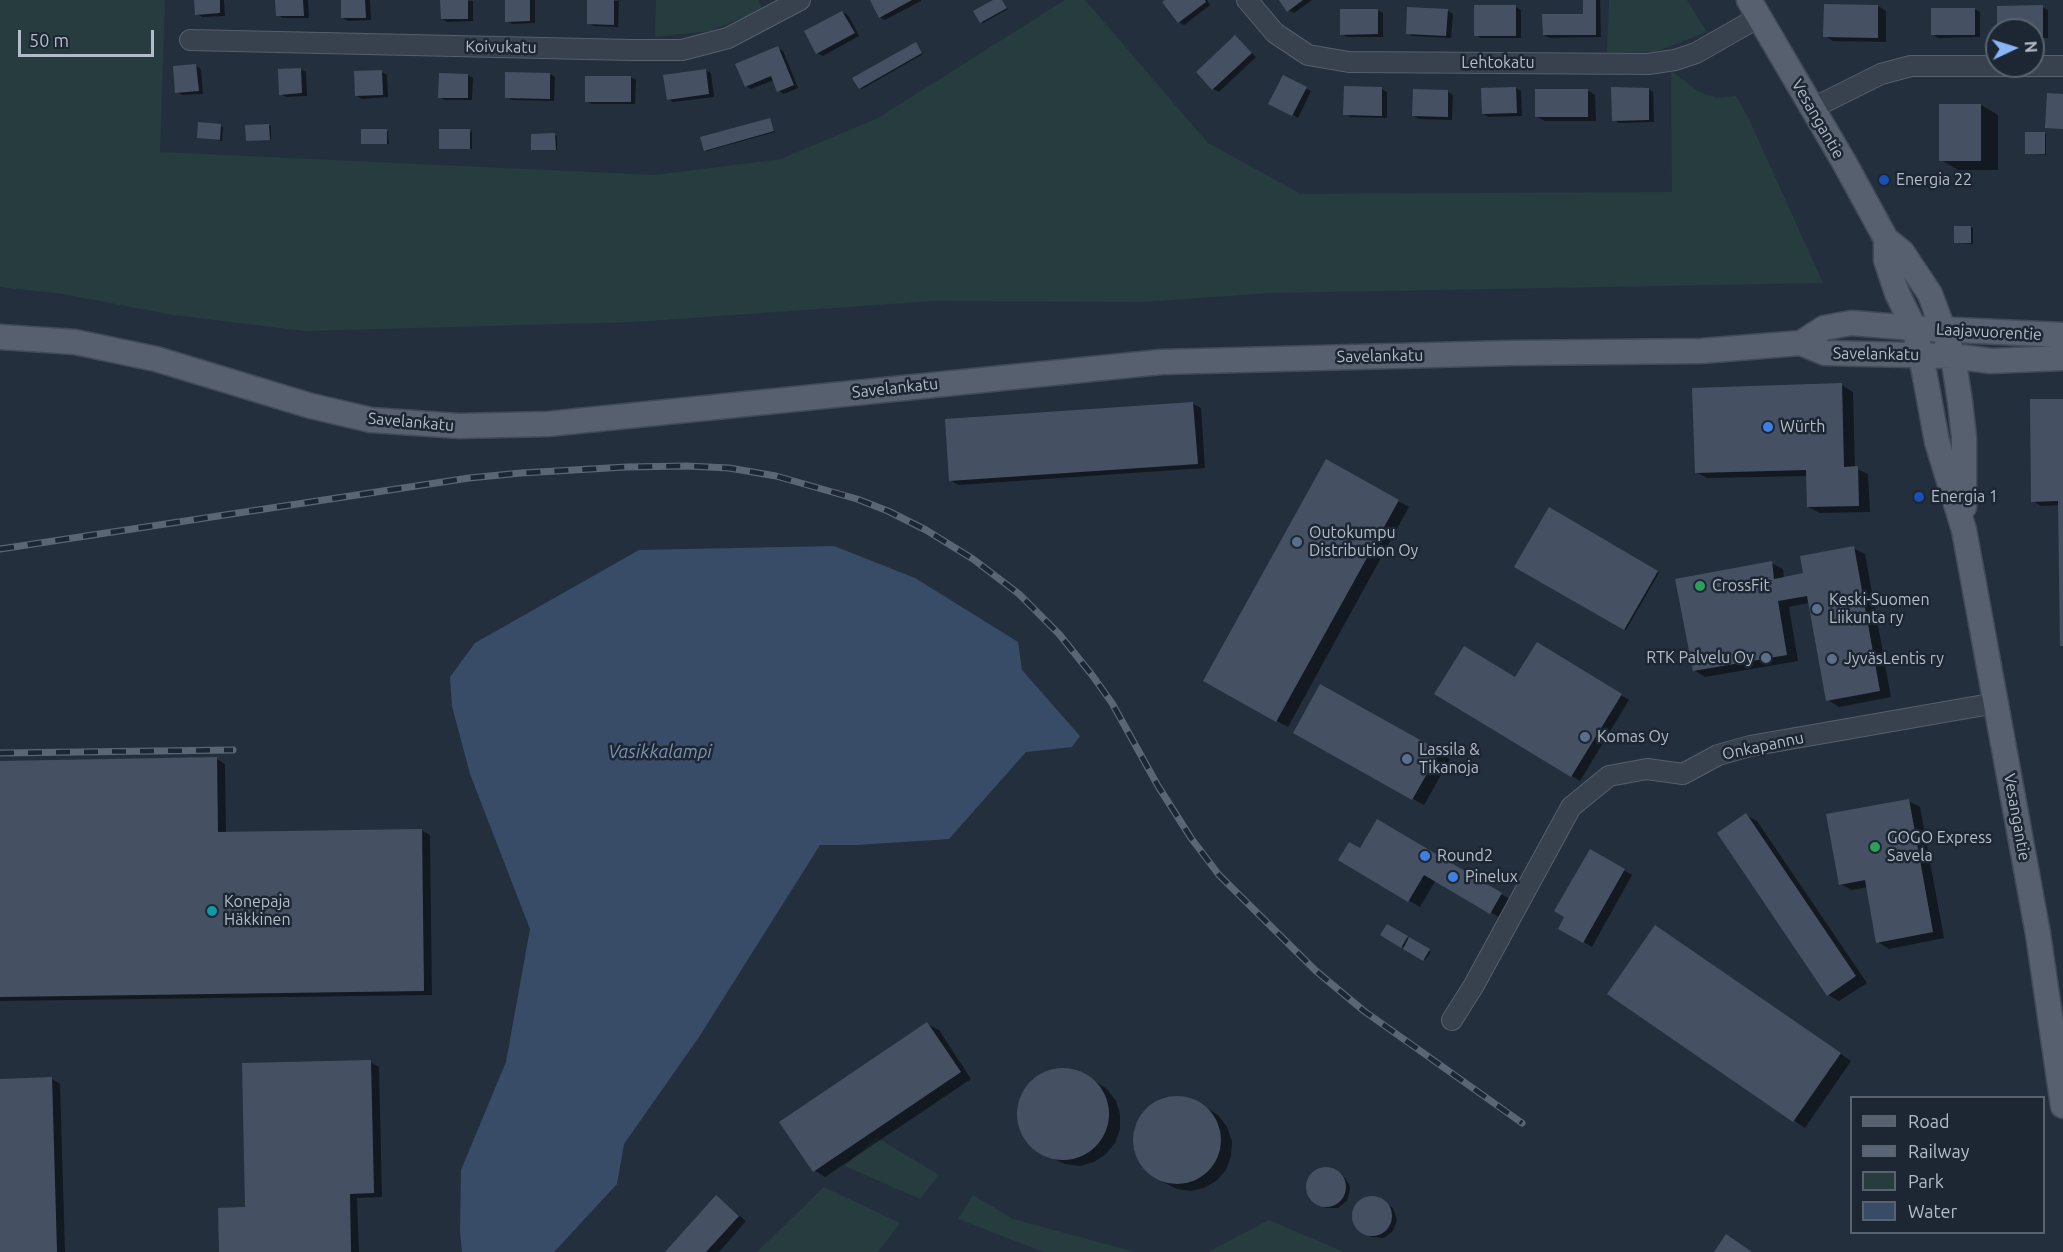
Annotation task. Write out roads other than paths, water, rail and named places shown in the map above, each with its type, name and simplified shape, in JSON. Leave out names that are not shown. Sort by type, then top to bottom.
[{"type":"main road","name":"Vesangantie","points":[[1754,8],[1886,239],[1902,252],[1930,294],[1953,356],[1964,437],[1964,530]]},
{"type":"main road","name":"Vesangantie","points":[[1886,239],[1886,260],[1897,293],[1914,328],[1937,442],[1964,530],[2061,1064],[2063,1106]]},
{"type":"main road","name":"Savelankatu","points":[[1801,343],[1824,328],[1851,323],[1914,328]]},
{"type":"main road","name":"Laajavuorentie","points":[[1914,328],[2063,335]]},
{"type":"main road","name":"Savelankatu","points":[[0,337],[75,342],[156,359],[311,406],[371,420],[459,426],[548,424],[1161,362],[1453,354],[1701,351],[1801,343],[1825,353],[1953,356]]},
{"type":"main road","name":"Laajavuorentie","points":[[1953,356],[1991,361],[2063,358]]},
{"type":"street","name":"Koivukatu","points":[[190,40],[682,50],[728,38],[800,0]]},
{"type":"street","name":"Lehtokatu","points":[[1247,0],[1275,33],[1308,54],[1348,62],[1648,64],[1675,60],[1696,52],[1754,8]]},
{"type":"street","points":[[1811,109],[1881,74],[1911,66],[2063,66]]},
{"type":"street","name":"Onkapannu","points":[[1452,1020],[1474,985],[1571,807],[1609,776],[1647,769],[1683,774],[1718,755],[1750,746],[1996,703]]},
{"type":"water","name":"Vasikkalampi","points":[[834,546],[915,578],[1018,642],[1022,670],[1080,736],[1072,747],[1026,752],[949,839],[820,845],[699,1037],[624,1144],[617,1184],[554,1252],[462,1252],[461,1170],[506,1062],[530,929],[470,774],[452,706],[450,677],[475,643],[639,550]]},
{"type":"railway","points":[[0,549],[469,478],[521,473],[626,467],[729,468],[776,476],[857,499],[926,530],[973,559],[1019,594],[1059,634],[1112,703],[1158,786],[1191,838],[1219,875],[1316,971],[1364,1011],[1522,1123]]},
{"type":"railway","points":[[0,753],[233,750]]},
{"type":"place","name":"Energia 22","points":[[1884,180]]},
{"type":"place","name":"Würth","points":[[1768,427]]},
{"type":"place","name":"Energia 1","points":[[1919,497]]},
{"type":"place","name":"Outokumpu Distribution Oy","points":[[1297,542]]},
{"type":"place","name":"CrossFit","points":[[1700,586]]},
{"type":"place","name":"Keski-Suomen Liikunta ry","points":[[1817,609]]},
{"type":"place","name":"RTK Palvelu Oy","points":[[1766,658]]},
{"type":"place","name":"JyväsLentis ry","points":[[1832,659]]},
{"type":"place","name":"Komas Oy","points":[[1585,737]]},
{"type":"place","name":"Lassila & Tikanoja","points":[[1407,759]]},
{"type":"place","name":"GOGO Express Savela","points":[[1875,847]]},
{"type":"place","name":"Round2","points":[[1425,856]]},
{"type":"place","name":"Pinelux","points":[[1453,877]]},
{"type":"place","name":"Konepaja Häkkinen","points":[[212,911]]}]
